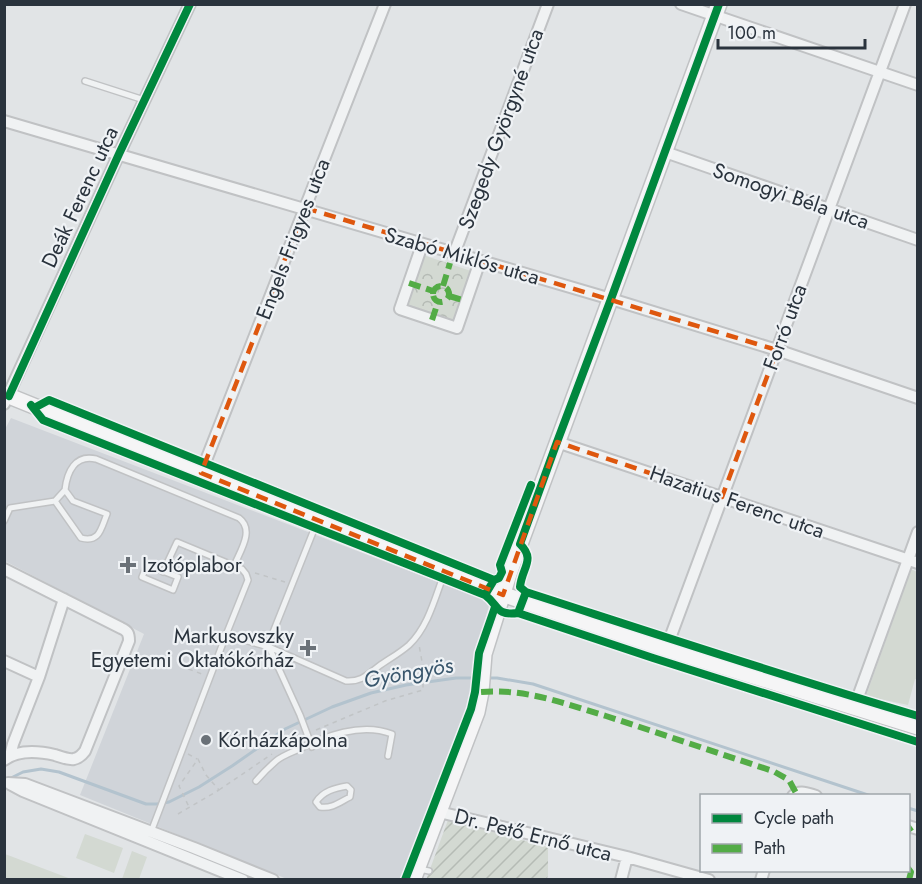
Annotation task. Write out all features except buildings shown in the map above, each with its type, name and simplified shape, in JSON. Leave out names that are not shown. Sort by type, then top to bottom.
[{"type":"street","name":"Deák Ferenc utca","points":[[6,398],[190,4]]},
{"type":"street","name":"Engels Frigyes utca","points":[[201,473],[385,4]]},
{"type":"street","name":"Szegedy Györgyné utca","points":[[454,254],[548,4]]},
{"type":"street","points":[[681,4],[717,10],[918,85]]},
{"type":"street","name":"Forró utca","points":[[666,649],[905,4]]},
{"type":"street","points":[[420,873],[439,812],[477,712],[484,654],[503,595],[557,442],[717,10]]},
{"type":"street","name":"Szabó Miklós utca","points":[[4,121],[611,299],[777,350],[918,398]]},
{"type":"street","name":"Somogyi Béla utca","points":[[665,152],[918,240]]},
{"type":"street","points":[[422,244],[400,309],[457,328],[480,261]]},
{"type":"street","points":[[6,398],[201,473],[503,595],[666,649],[918,727]]},
{"type":"street","name":"Hazatius Ferenc utca","points":[[557,442],[913,562]]},
{"type":"street","points":[[855,708],[913,562],[918,532]]},
{"type":"street","points":[[4,569],[64,598],[126,631],[129,635],[129,641],[81,756],[69,759],[44,752],[25,752],[7,758]]},
{"type":"street","points":[[7,758],[39,678],[64,598]]},
{"type":"street","points":[[4,661],[39,678]]},
{"type":"street","points":[[6,782],[25,784],[192,853],[273,879]]},
{"type":"street","points":[[794,794],[812,794]]},
{"type":"street","name":"Dr. Pető Ernő utca","points":[[439,812],[708,879]]},
{"type":"street","points":[[192,853],[243,879]]},
{"type":"street","points":[[621,879],[627,857]]},
{"type":"lane","points":[[85,81],[144,100]]},
{"type":"lane","points":[[4,521],[10,508],[55,501],[64,490],[72,467],[82,458],[89,457],[245,523],[246,535],[234,566]]},
{"type":"lane","points":[[55,501],[81,538],[88,540],[98,536],[106,514],[73,501],[64,490]]},
{"type":"lane","points":[[312,745],[269,647],[318,520]]},
{"type":"lane","points":[[149,836],[248,580],[242,569],[177,542],[163,572]]},
{"type":"lane","points":[[147,565],[163,572],[178,577],[173,590],[142,578],[147,565]]},
{"type":"lane","points":[[226,635],[269,647],[346,681],[355,682],[409,645],[426,620],[445,572]]},
{"type":"lane","points":[[255,781],[276,761],[335,735],[359,729],[382,730],[392,734],[388,756]]},
{"type":"lane","points":[[347,786],[351,790],[350,797],[328,808],[320,807],[316,802],[321,795],[331,790],[347,786]]},
{"type":"path","points":[[242,569],[292,584]]},
{"type":"path","points":[[417,635],[423,668],[423,690]]},
{"type":"path","points":[[180,666],[206,675]]},
{"type":"path","points":[[178,814],[219,790],[206,775],[198,759],[181,752]]},
{"type":"path","points":[[189,807],[179,786],[198,759]]},
{"type":"highlighted area","points":[[305,208],[777,350],[722,497],[557,442],[503,595],[201,473]]},
{"type":"shaded area","name":"Markusovszky Egyetemi Oktatókórház","points":[[11,418],[490,602],[473,663],[472,702],[405,879],[287,879],[80,795],[144,634],[5,561],[4,431]]},
{"type":"green space","points":[[420,254],[474,272],[456,326],[402,309]]},
{"type":"green space","points":[[911,569],[917,572],[918,680],[915,679],[908,705],[866,696]]},
{"type":"green space","points":[[448,820],[548,847],[547,879],[426,880]]},
{"type":"green space","points":[[85,834],[123,848],[114,873],[76,858]]},
{"type":"green space","points":[[132,851],[147,857],[139,879],[122,879]]},
{"type":"green space","points":[[5,854],[71,879],[5,879]]},
{"type":"waterway","name":"Gyöngyös","points":[[9,779],[23,772],[41,769],[59,772],[146,804],[169,802],[199,787],[285,729],[332,707],[371,693],[406,685],[456,678],[477,678]]},
{"type":"waterway","name":"Gyöngyös","points":[[486,678],[533,684],[865,794]]},
{"type":"waterway","name":"Gyöngyös","points":[[910,809],[918,811]]},
{"type":"marked path","points":[[443,286],[450,263]]},
{"type":"marked path","points":[[409,283],[433,291]]},
{"type":"marked path","points":[[441,286],[447,288],[449,294],[447,300],[441,302],[435,300],[433,294],[435,288],[441,286]]},
{"type":"marked path","points":[[449,296],[466,301]]},
{"type":"marked path","points":[[432,320],[438,302]]},
{"type":"marked path","points":[[481,692],[497,691],[529,695],[606,716],[773,771],[789,780],[796,793]]},
{"type":"marked path","points":[[909,880],[910,871]]},
{"type":"cycle path","points":[[9,396],[190,4]]},
{"type":"cycle path","points":[[719,4],[520,544],[528,559],[520,587],[526,592],[918,716]]},
{"type":"cycle path","points":[[36,407],[49,400],[494,580]]},
{"type":"cycle path","points":[[31,405],[43,420],[485,595],[505,613],[518,613],[526,592]]},
{"type":"cycle path","points":[[485,595],[502,572],[500,565],[531,485]]},
{"type":"cycle path","points":[[405,880],[471,709],[479,653],[495,607]]},
{"type":"cycle path","points":[[518,613],[918,742]]},
{"type":"place","name":"Izotóplabor","points":[[128,565]]},
{"type":"place","name":"Markusovszky Egyetemi Oktatókórház","points":[[308,648]]},
{"type":"place","name":"Kórházkápolna","points":[[206,740]]}]
